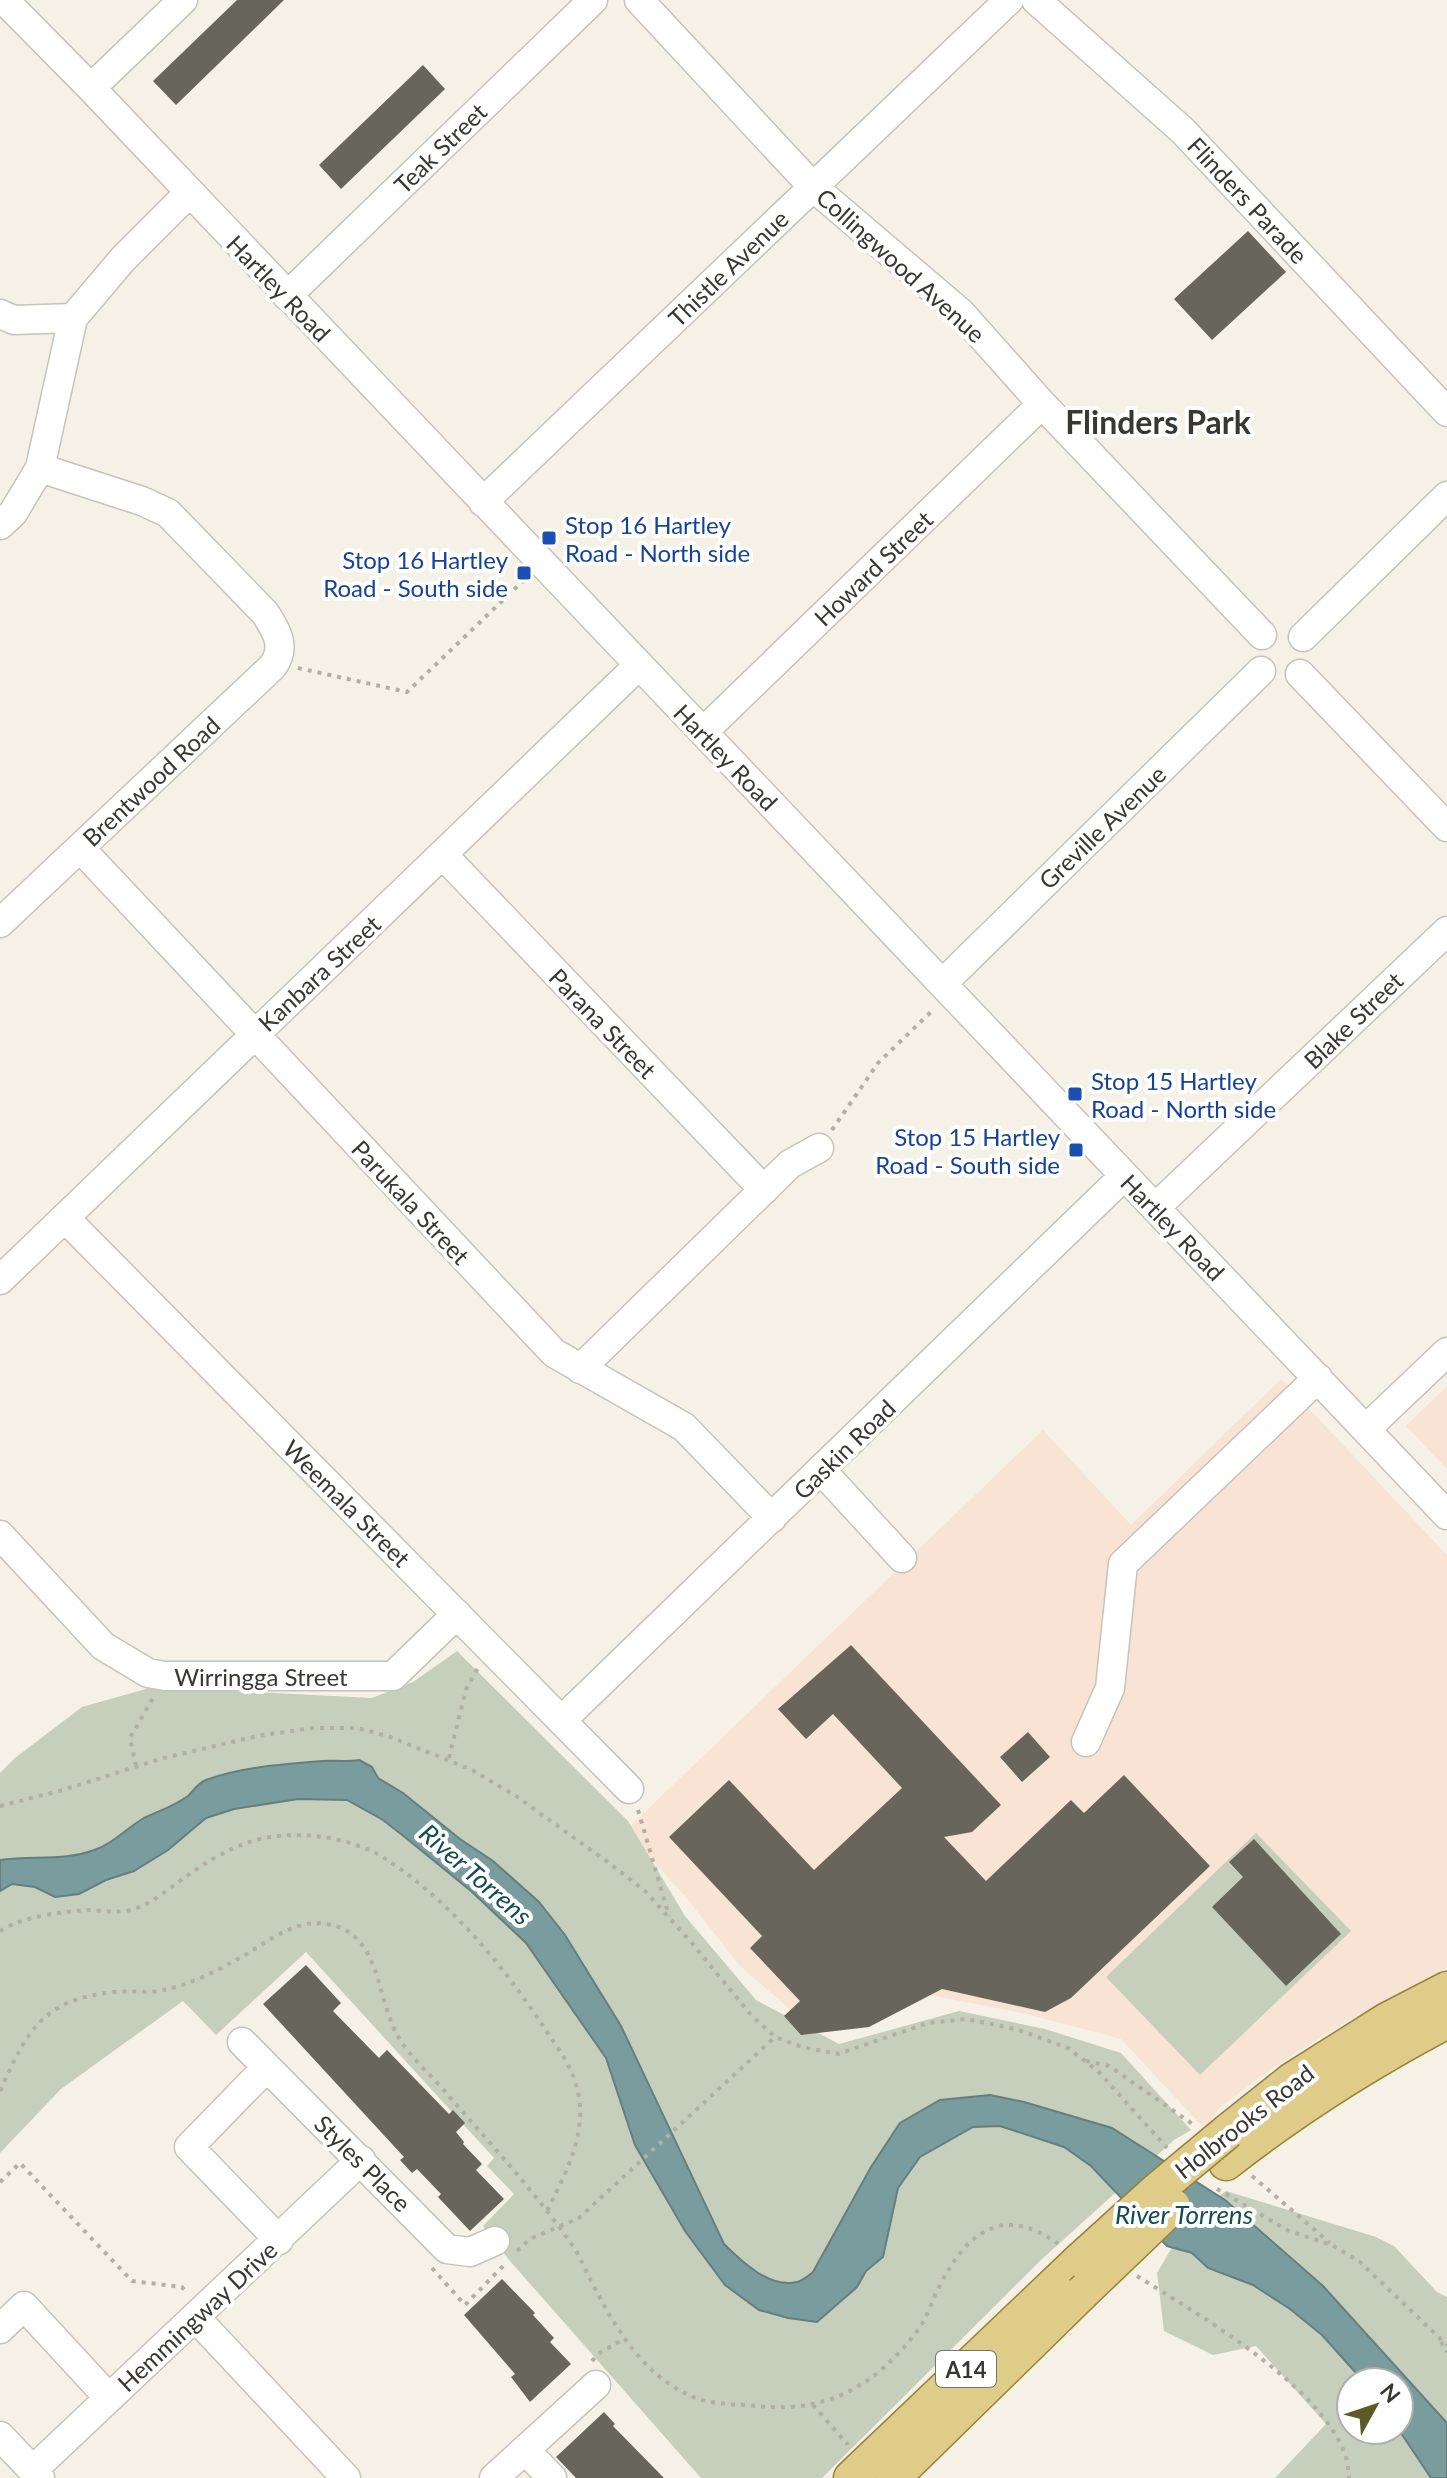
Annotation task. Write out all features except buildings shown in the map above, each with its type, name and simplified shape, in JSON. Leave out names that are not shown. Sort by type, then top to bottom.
[{"type":"main road","name":"Holbrooks Road","points":[[1081,2276],[1115,2262],[1225,2158],[1292,2080],[1387,2020],[1447,1989]]},
{"type":"main road","name":"Holbrooks Road","points":[[870,2474],[1081,2276],[1156,2191],[1225,2158],[1382,2057],[1447,2021]]},
{"type":"street","name":"Hartley Road","points":[[4,0],[1447,1515]]},
{"type":"street","points":[[91,88],[183,0]]},
{"type":"street","name":"Teak Street","points":[[287,296],[593,0]]},
{"type":"street","name":"Collingwood Avenue","points":[[639,0],[813,187],[961,313],[1042,404],[1262,635]]},
{"type":"street","name":"Thistle Avenue","points":[[483,502],[1009,0]]},
{"type":"street","name":"Flinders Parade","points":[[1036,0],[1183,131],[1447,412]]},
{"type":"street","points":[[0,525],[13,513],[40,468],[73,318],[123,259],[189,193]]},
{"type":"street","points":[[0,314],[14,320],[73,318]]},
{"type":"street","name":"Howard Street","points":[[703,732],[1042,404]]},
{"type":"street","name":"Brentwood Road","points":[[0,923],[272,667],[279,658],[281,646],[275,628],[265,613],[168,513],[142,501],[40,468]]},
{"type":"street","points":[[1303,637],[1447,496]]},
{"type":"street","points":[[1283,627],[1303,637],[1309,656],[1300,674],[1283,681],[1271,679],[1261,671],[1255,657],[1262,635],[1271,629],[1283,627]]},
{"type":"street","name":"Kanbara Street","points":[[0,1280],[638,666]]},
{"type":"street","name":"Greville Avenue","points":[[947,988],[1261,671]]},
{"type":"street","points":[[1300,674],[1447,827]]},
{"type":"street","name":"Parukala Street","points":[[80,848],[554,1353],[684,1427],[772,1518]]},
{"type":"street","name":"Parana Street","points":[[443,855],[764,1190]]},
{"type":"street","name":"Blake Street","points":[[1155,1208],[1447,931]]},
{"type":"street","points":[[580,1369],[790,1164],[819,1148]]},
{"type":"street","name":"Gaskin Road","points":[[562,1720],[1124,1176]]},
{"type":"street","name":"Weemala Street","points":[[65,1218],[629,1789]]},
{"type":"street","points":[[1367,1428],[1447,1352]]},
{"type":"street","points":[[1086,1742],[1110,1688],[1123,1564],[1318,1378]]},
{"type":"street","points":[[822,1471],[902,1558]]},
{"type":"street","name":"Wirringga Street","points":[[0,1535],[103,1646],[148,1673],[165,1676],[393,1676],[457,1614]]},
{"type":"street","name":"Styles Place","points":[[242,2042],[447,2249],[470,2252],[495,2241]]},
{"type":"street","points":[[267,2067],[189,2147],[279,2240]]},
{"type":"street","name":"Hemmingway Drive","points":[[37,2474],[193,2307],[279,2240],[361,2160]]},
{"type":"street","points":[[0,2329],[24,2306],[109,2398]]},
{"type":"street","points":[[193,2307],[346,2478]]},
{"type":"street","points":[[494,2478],[596,2385]]},
{"type":"street","points":[[0,2436],[37,2474]]},
{"type":"street","points":[[525,2450],[552,2478]]},
{"type":"path","points":[[298,668],[407,692],[540,563]]},
{"type":"path","points":[[819,1148],[878,1063],[947,988]]},
{"type":"path","points":[[448,1758],[473,1674],[494,1652]]},
{"type":"path","points":[[136,1766],[130,1738],[165,1676]]},
{"type":"path","points":[[0,1806],[63,1790],[136,1766],[257,1736],[313,1728],[357,1728],[388,1736],[448,1758],[516,1796],[645,1891],[751,2015],[775,2037],[802,2047],[838,2054],[928,2023],[967,2019],[1016,2029],[1068,2048],[1098,2071],[1171,2153]]},
{"type":"path","points":[[629,1789],[642,1819],[671,1921]]},
{"type":"path","points":[[0,1931],[10,1924],[47,1915],[89,1910],[126,1911],[153,1900],[238,1844],[283,1835],[326,1837],[377,1854],[410,1876],[453,1915],[494,1961],[539,2020],[577,2085],[580,2119],[572,2161],[547,2211]]},
{"type":"path","points":[[0,2091],[19,2049],[39,2022],[62,2004],[116,1992],[164,1990],[236,1960],[281,1933],[308,1923],[331,1925],[354,1934],[369,1951],[379,1988],[399,2038],[547,2211],[575,2249],[625,2339],[655,2375],[698,2400],[777,2408],[813,2405],[843,2396],[868,2380],[894,2357],[921,2325],[940,2284],[962,2250],[987,2228],[1015,2223],[1046,2235],[1081,2276]]},
{"type":"path","points":[[557,2226],[579,2218],[597,2204],[775,2037]]},
{"type":"path","points":[[1084,2060],[1109,2066],[1332,2245],[1360,2262],[1447,2345]]},
{"type":"path","points":[[1225,2158],[1289,2231],[1332,2245]]},
{"type":"path","points":[[0,2182],[20,2163],[132,2281],[182,2287],[193,2307]]},
{"type":"path","points":[[1115,2262],[1241,2341],[1314,2406],[1334,2432],[1346,2455],[1349,2478]]},
{"type":"path","points":[[1436,2334],[1447,2352]]},
{"type":"path","points":[[813,2405],[870,2474]]},
{"type":"shaded area","points":[[1281,1379],[1447,1555],[1447,1968],[1349,2020],[1274,2067],[1220,2107],[1205,2129],[1121,2039],[1027,2014],[930,1995],[809,2026],[739,1965],[686,1897],[624,1832],[1043,1430],[1131,1525]]},
{"type":"shaded area","points":[[1447,1386],[1447,1469],[1406,1426]]},
{"type":"green space","points":[[457,1651],[628,1821],[685,1916],[756,2000],[839,2044],[959,2011],[1045,2029],[1121,2053],[1191,2130],[1174,2140],[1042,2259],[822,2478],[701,2478],[510,2261],[483,2226],[514,2194],[487,2166],[494,2158],[306,1952],[216,2035],[183,2001],[61,2089],[0,2153],[0,1773],[82,1707],[153,1687],[372,1698],[413,1682]]},
{"type":"green space","points":[[1256,1833],[1351,1931],[1200,2075],[1106,1977]]},
{"type":"green space","points":[[1226,2191],[1376,2237],[1394,2246],[1437,2292],[1447,2297],[1447,2478],[1275,2478],[1326,2424],[1256,2346],[1213,2355],[1164,2331],[1157,2273],[1190,2217]]},
{"type":"water","name":"River Torrens","points":[[359,1760],[372,1767],[378,1778],[403,1793],[493,1861],[539,1902],[565,1935],[621,2026],[724,2244],[767,2278],[787,2283],[799,2281],[813,2272],[871,2167],[900,2123],[940,2100],[990,2095],[1112,2128],[1225,2200],[1323,2286],[1395,2366],[1350,2366],[1322,2335],[1290,2309],[1253,2285],[1208,2268],[1192,2253],[1167,2246],[1091,2166],[1064,2147],[1000,2126],[973,2127],[920,2157],[898,2188],[883,2257],[866,2271],[857,2287],[817,2322],[759,2310],[725,2285],[685,2231],[635,2145],[606,2058],[526,1943],[471,1891],[406,1838],[383,1820],[347,1800],[298,1799],[234,1809],[206,1818],[168,1850],[134,1871],[106,1880],[79,1894],[55,1897],[35,1887],[12,1884],[0,1891],[0,1860],[61,1857],[97,1849],[144,1818],[183,1800],[206,1780],[263,1767]]},
{"type":"water","name":"River Torrens","points":[[1415,2388],[1447,2423],[1447,2478],[1431,2478],[1410,2446],[1415,2446]]},
{"type":"place","name":"Stop 16 Hartley Road - North side","points":[[549,538]]},
{"type":"place","name":"Stop 16 Hartley Road - South side","points":[[524,573]]},
{"type":"place","name":"Stop 15 Hartley Road - North side","points":[[1075,1094]]},
{"type":"place","name":"Stop 15 Hartley Road - South side","points":[[1076,1150]]},
{"type":"district","name":"Flinders Park","points":[[1158,421]]}]
